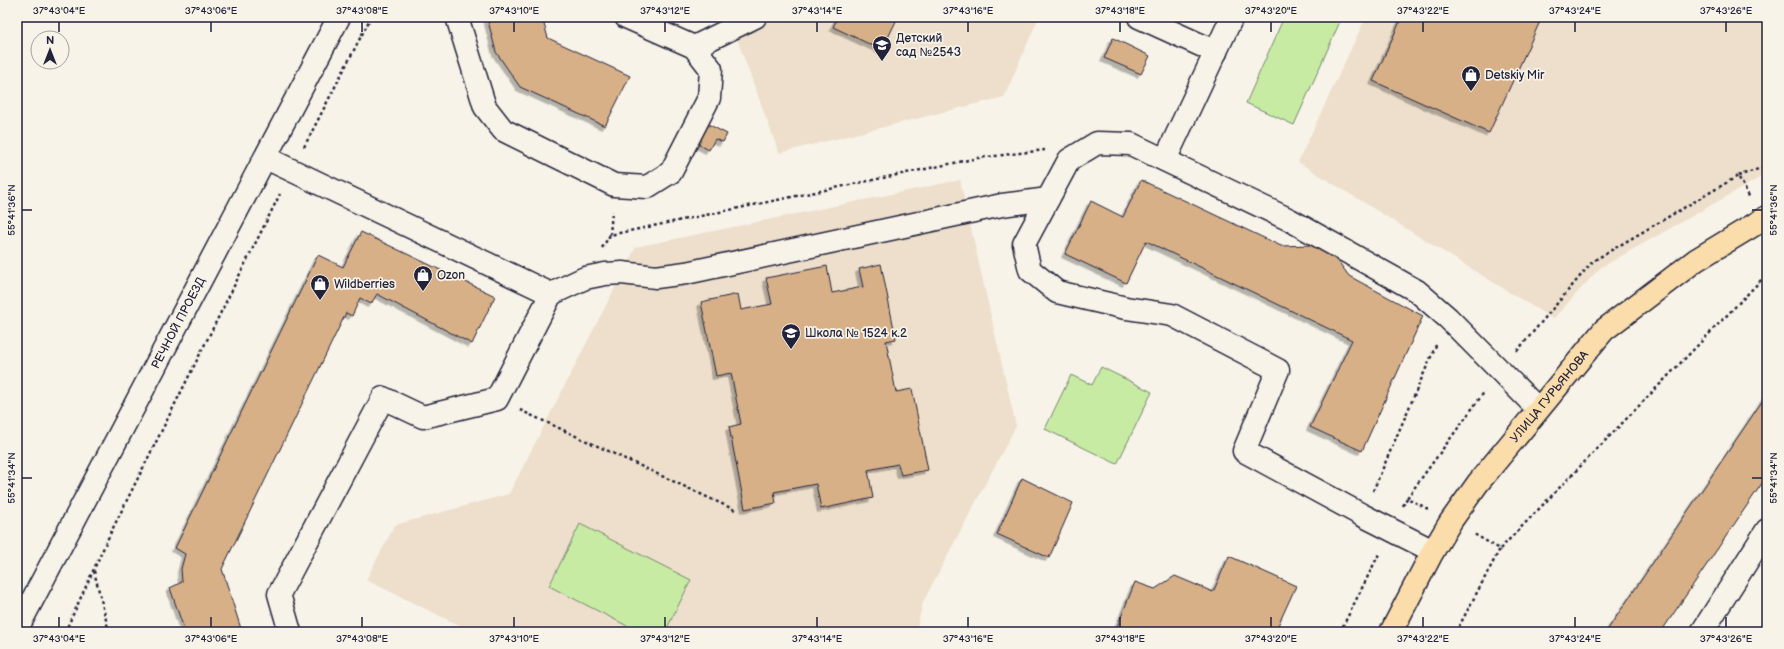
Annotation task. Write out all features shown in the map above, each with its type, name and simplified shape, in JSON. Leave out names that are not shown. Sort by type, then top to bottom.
[{"type":"main road","name":"УЛИЦА ГУРЬЯНОВА","points":[[1396,630],[1433,551],[1451,521],[1478,482],[1604,330],[1696,260],[1767,217]]},
{"type":"street","name":"РЕЧНОЙ ПРОЕЗД","points":[[17,629],[339,17]]},
{"type":"street","points":[[457,17],[485,107],[503,130],[614,185],[647,187],[671,172],[709,98],[711,69],[694,47],[626,17]]},
{"type":"street","points":[[694,47],[754,17]]},
{"type":"street","points":[[1139,17],[1216,52]]},
{"type":"street","points":[[1165,160],[1232,17]]},
{"type":"street","points":[[1433,551],[1362,515],[1244,451],[1278,370],[1172,315],[1126,308],[1057,292],[1030,270],[1024,244],[1070,160],[1097,143],[1131,144],[1304,227],[1417,291],[1448,318],[1538,409]]},
{"type":"street","points":[[266,158],[552,294]]},
{"type":"street","points":[[290,632],[280,594],[383,398],[423,417],[497,399],[552,294],[585,278],[605,274],[622,273],[656,277],[686,273],[1002,205],[1048,199]]},
{"type":"street","points":[[1702,632],[1767,530]]},
{"type":"path","points":[[65,632],[94,570],[292,171],[371,17]]},
{"type":"path","points":[[585,278],[610,235],[978,158],[1049,149]]},
{"type":"path","points":[[1738,176],[1767,166]]},
{"type":"path","points":[[1500,549],[1767,274]]},
{"type":"path","points":[[1362,515],[1448,318]]},
{"type":"path","points":[[497,399],[735,510]]},
{"type":"path","points":[[1340,632],[1408,498]]},
{"type":"path","points":[[94,570],[109,632]]},
{"type":"shaded area","name":"Детский сад №2543","points":[[729,17],[1039,17],[1004,97],[779,153]]},
{"type":"shaded area","points":[[1366,17],[1767,17],[1767,175],[1600,268],[1553,319],[1298,162]]},
{"type":"shaded area","name":"Школа № 1524 к.2","points":[[960,180],[1016,426],[923,602],[916,632],[473,632],[366,580],[395,525],[509,494],[636,247]]},
{"type":"green space","points":[[1284,17],[1342,17],[1294,125],[1246,103]]},
{"type":"green space","points":[[1101,367],[1152,392],[1117,464],[1045,429],[1071,375],[1092,385]]},
{"type":"green space","points":[[580,524],[691,580],[665,632],[639,632],[549,586]]},
{"type":"building","points":[[487,17],[542,17],[548,38],[630,76],[605,126],[520,87],[496,52]]},
{"type":"building","points":[[838,17],[898,17],[882,50],[833,27]]},
{"type":"building","points":[[1402,17],[1542,17],[1489,133],[1373,81]]},
{"type":"building","points":[[1113,38],[1150,56],[1141,74],[1104,58]]},
{"type":"building","points":[[702,121],[727,134],[723,142],[715,139],[709,150],[692,141]]},
{"type":"building","points":[[1141,180],[1281,246],[1311,245],[1332,253],[1349,276],[1423,316],[1362,451],[1310,427],[1352,340],[1146,241],[1126,283],[1065,254],[1091,201],[1123,217]]},
{"type":"building","points":[[361,232],[495,296],[472,344],[377,294],[371,304],[360,298],[352,316],[346,313],[222,569],[242,632],[185,632],[170,588],[182,582],[181,569],[185,554],[175,548],[318,255],[343,267]]},
{"type":"building","points":[[881,264],[896,339],[886,341],[896,392],[912,389],[928,470],[901,475],[898,464],[868,470],[873,498],[821,509],[816,484],[774,492],[776,503],[745,509],[729,427],[741,424],[731,373],[716,376],[701,302],[738,294],[741,310],[772,304],[766,278],[827,266],[832,293],[863,287],[859,269]]},
{"type":"building","points":[[1767,394],[1767,476],[1661,632],[1606,632]]},
{"type":"building","points":[[1022,478],[1073,503],[1049,558],[997,534]]},
{"type":"building","points":[[1229,556],[1296,586],[1275,632],[1115,632],[1135,582],[1155,589],[1175,576],[1213,592]]},
{"type":"place","name":"Детский сад №2543","points":[[882,62]]},
{"type":"place","name":"Detskiy Mir","points":[[1471,92]]},
{"type":"place","name":"Ozon","points":[[423,292]]},
{"type":"place","name":"Wildberries","points":[[320,301]]},
{"type":"place","name":"Школа № 1524 к.2","points":[[791,350]]}]
